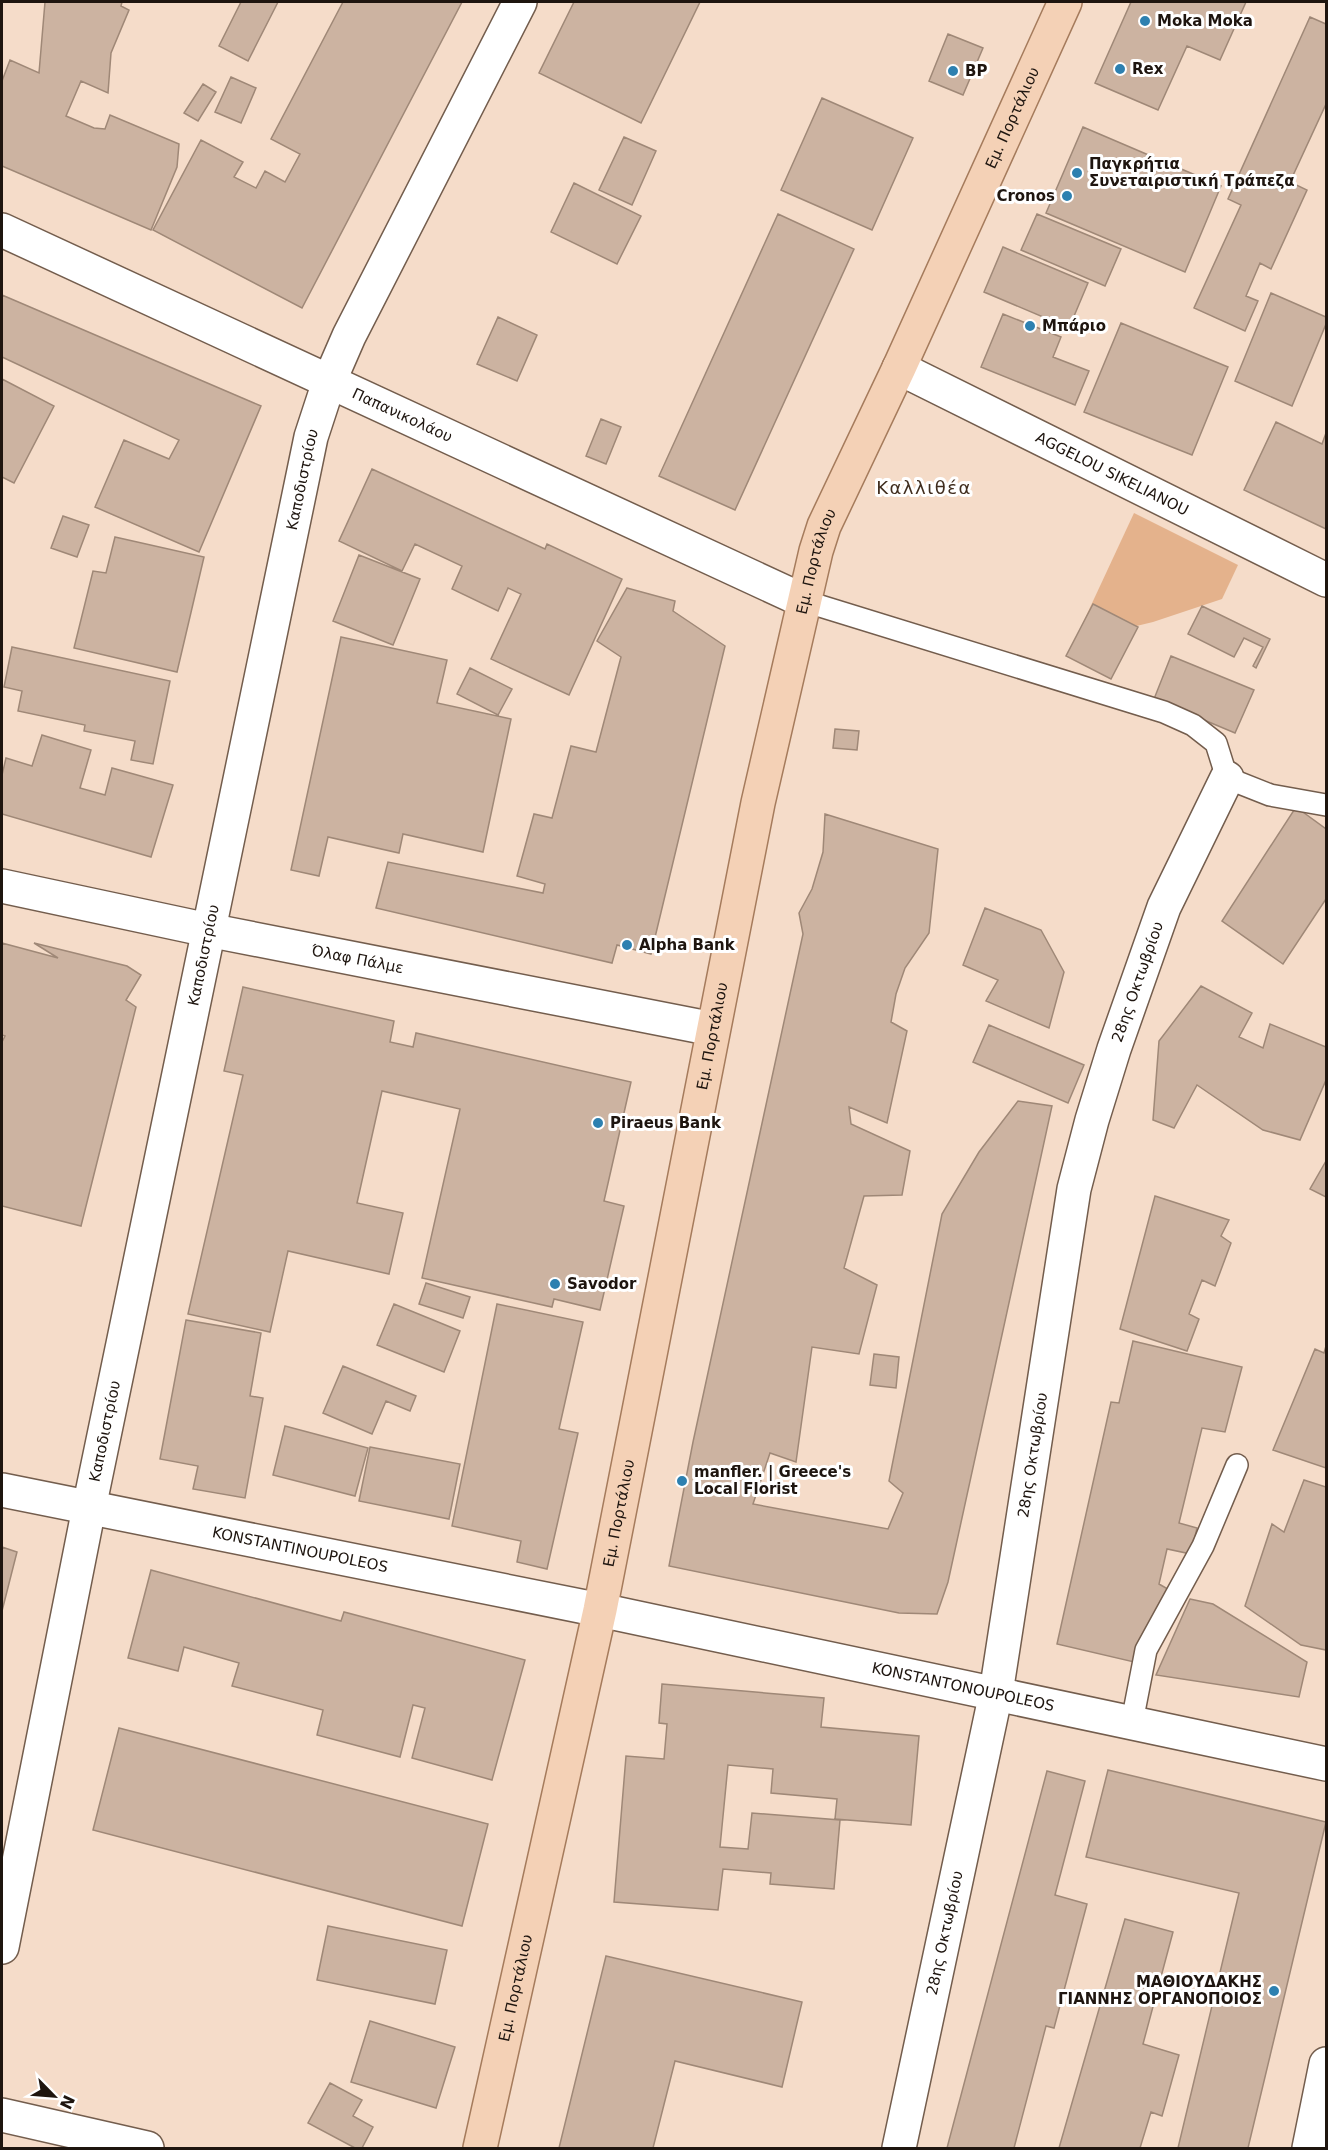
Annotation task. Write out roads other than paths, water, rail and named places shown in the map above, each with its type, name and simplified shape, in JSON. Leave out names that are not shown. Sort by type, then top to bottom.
[{"type":"main road","name":"Εμ. Πορτάλιου","points":[[480,2148],[600,1610],[758,803],[804,601],[824,526],[899,368],[1065,2]]},
{"type":"street","name":"Καποδιστρίου","points":[[2,1947],[89,1508],[305,465],[329,382],[354,326],[520,2]]},
{"type":"street","name":"Παπανικολάου","points":[[2,230],[804,601]]},
{"type":"street","name":"AGGELOU SIKELIANOU","points":[[899,368],[1326,580]]},
{"type":"street","name":"28ης Οκτωβρίου","points":[[899,2148],[996,1693],[1074,1189],[1092,1120],[1164,907],[1227,778]]},
{"type":"street","name":"Όλαφ Πάλμε","points":[[2,886],[208,930],[713,1029]]},
{"type":"street","name":"KONSTANTINOUPOLEOS","points":[[2,1490],[600,1610]]},
{"type":"street","name":"KONSTANTONOUPOLEOS","points":[[600,1610],[1326,1764]]},
{"type":"street","points":[[1309,2148],[1326,2064]]},
{"type":"street","points":[[2,2115],[147,2148]]},
{"type":"lane","points":[[804,601],[1164,711],[1193,725],[1216,744],[1227,778],[1270,795],[1326,805]]},
{"type":"lane","points":[[1132,1722],[1146,1650],[1203,1546],[1238,1465]]},
{"type":"place","name":"Moka Moka","points":[[1145,21]]},
{"type":"place","name":"Rex","points":[[1120,69]]},
{"type":"place","name":"BP","points":[[953,71]]},
{"type":"place","name":"Παγκρήτια Συνεταιριστική Τράπεζα","points":[[1077,173]]},
{"type":"place","name":"Cronos","points":[[1067,196]]},
{"type":"place","name":"Μπάριο","points":[[1030,326]]},
{"type":"place","name":"Alpha Bank","points":[[627,945]]},
{"type":"place","name":"Piraeus Bank","points":[[598,1123]]},
{"type":"place","name":"Savodor","points":[[555,1284]]},
{"type":"place","name":"manfler. | Greece's Local Florist","points":[[682,1481]]},
{"type":"place","name":"ΜΑΘΙΟΥΔΑΚΗΣ ΓΙΑΝΝΗΣ ΟΡΓΑΝΟΠΟΙΟΣ","points":[[1274,1991]]},
{"type":"district","name":"Καλλιθέα","points":[[924,487]]}]
